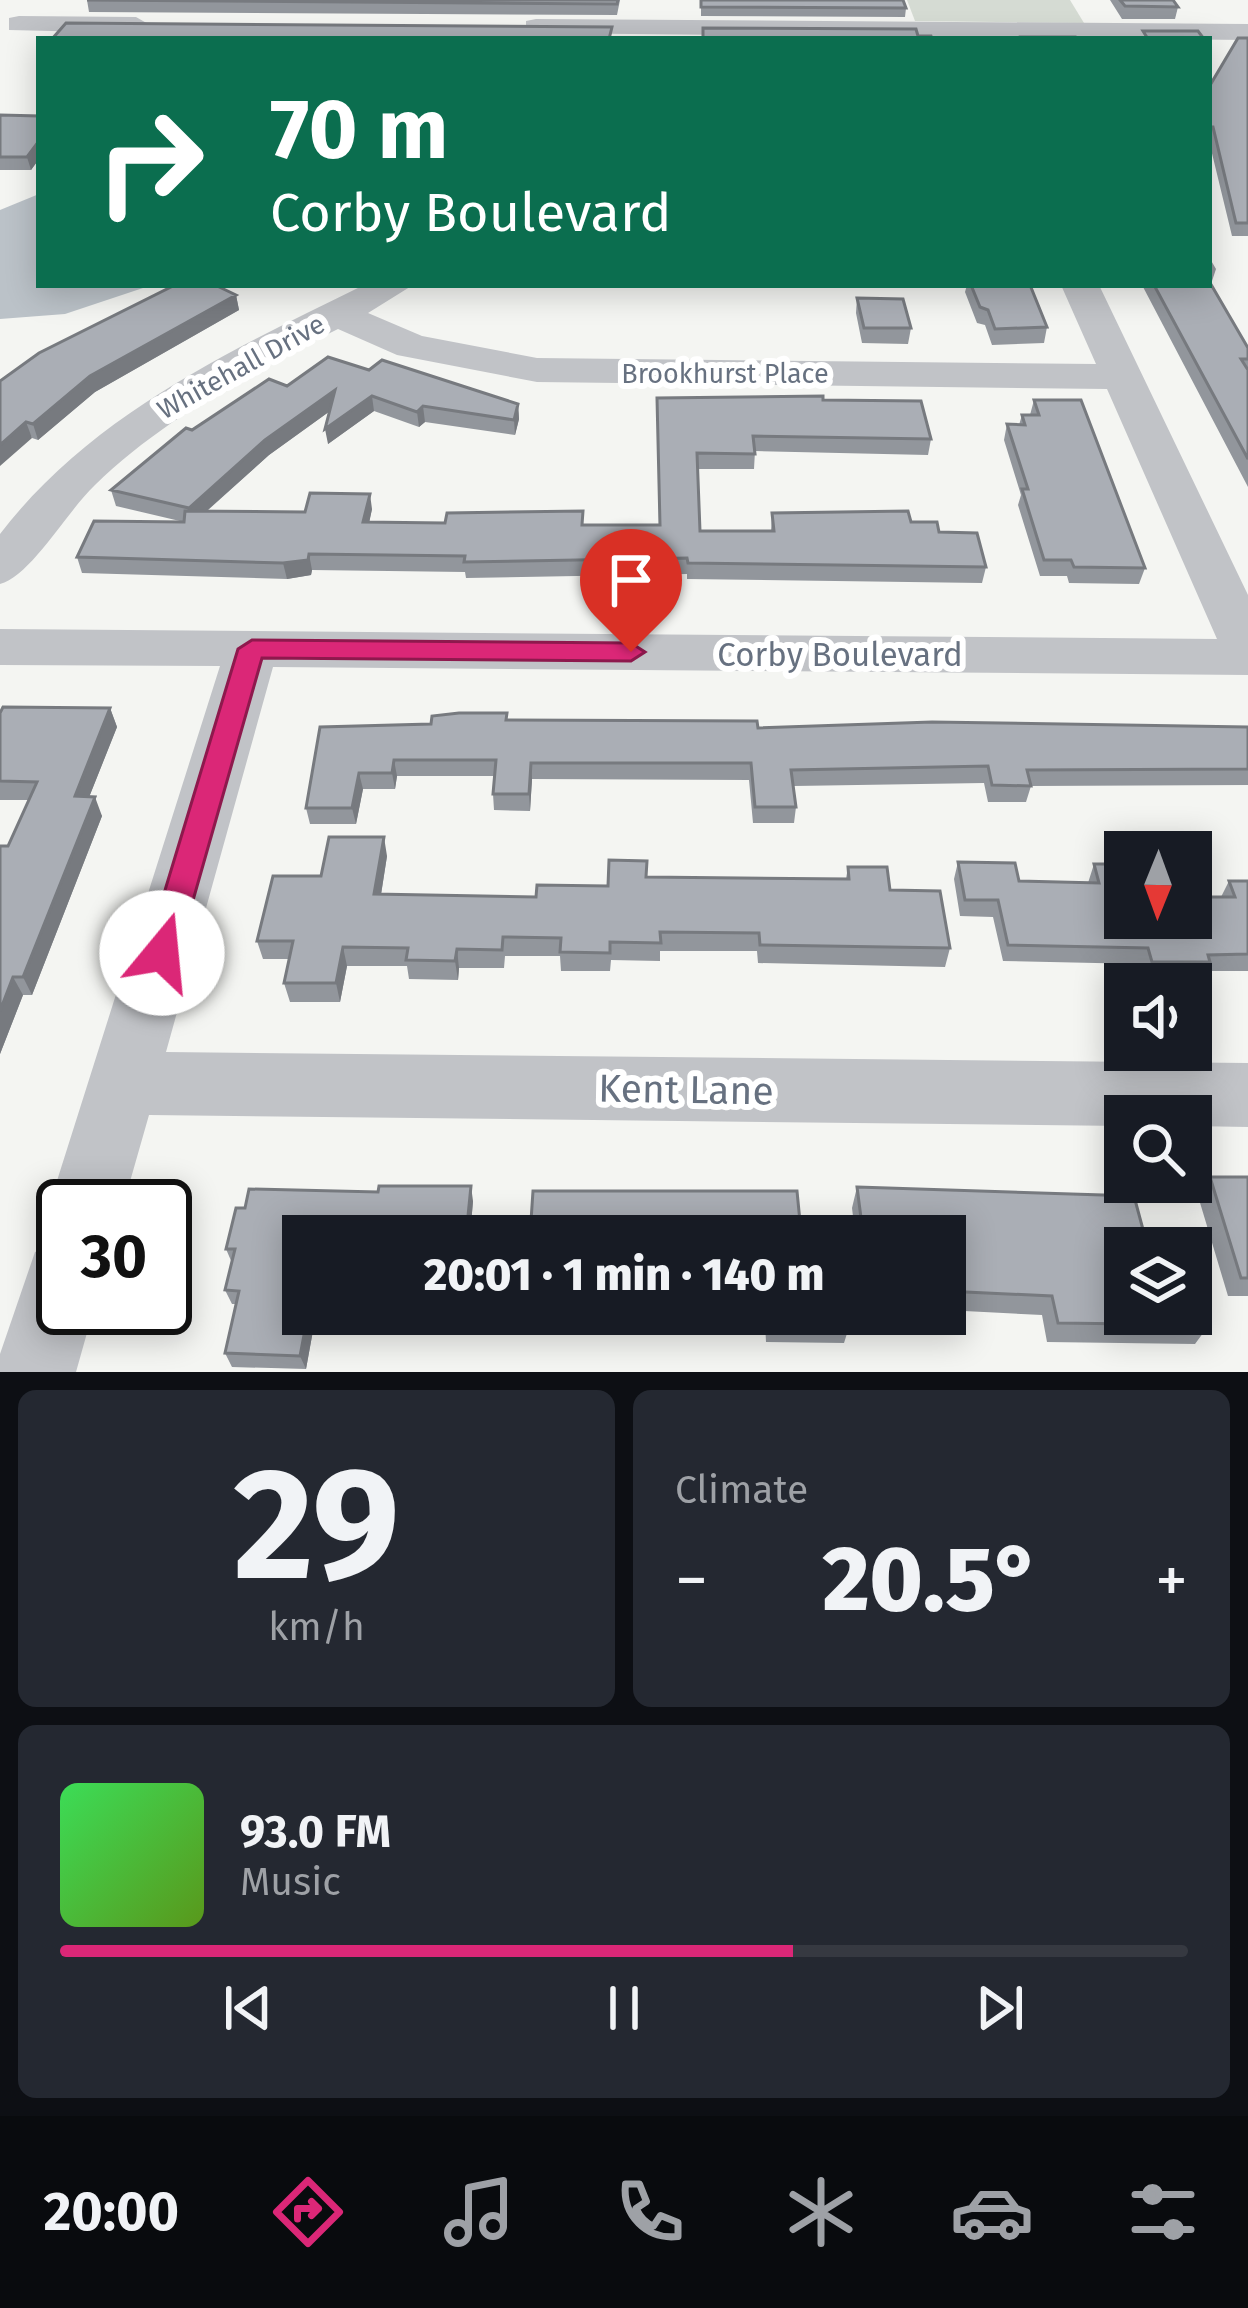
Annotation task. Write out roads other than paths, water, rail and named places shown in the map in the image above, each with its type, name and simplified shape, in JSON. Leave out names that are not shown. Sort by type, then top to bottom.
[{"type":"street","points":[[10,34],[42,0]]},
{"type":"street","points":[[1210,0],[1248,17]]},
{"type":"street","points":[[10,34],[169,25]]},
{"type":"street","points":[[518,27],[657,34],[1248,32]]},
{"type":"street","name":"Whitehall Drive","points":[[0,568],[77,477],[173,400],[388,288]]},
{"type":"street","points":[[1081,288],[1248,654]]},
{"type":"street","name":"Brookhurst Place","points":[[337,314],[430,351],[537,370],[1123,377]]},
{"type":"street","name":"Corby Boulevard","points":[[0,646],[1248,654]]},
{"type":"street","points":[[94,1179],[252,649]]},
{"type":"street","name":"Kent Lane","points":[[124,1083],[1248,1095]]},
{"type":"street","points":[[34,1372],[46,1335]]}]
